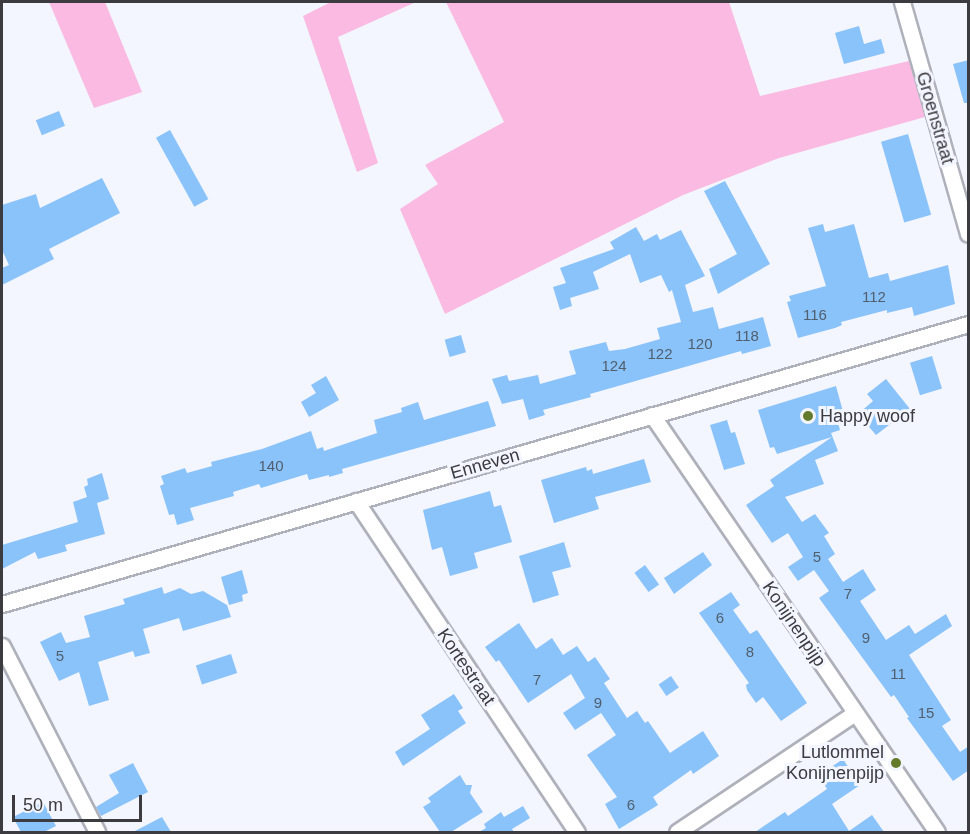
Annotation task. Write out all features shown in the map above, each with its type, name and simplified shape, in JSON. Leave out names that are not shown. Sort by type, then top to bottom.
[{"type":"street","name":"Groenstraat","points":[[902,2],[969,234]]},
{"type":"street","name":"Enneven","points":[[2,604],[969,324]]},
{"type":"street","name":"Konijnenpijp","points":[[652,415],[937,832]]},
{"type":"street","name":"Kortestraat","points":[[356,501],[577,832]]},
{"type":"street","points":[[2,646],[97,832]]},
{"type":"street","points":[[677,832],[855,713]]},
{"type":"shaded area","points":[[49,2],[105,2],[142,92],[94,108]]},
{"type":"shaded area","points":[[331,2],[416,2],[338,37],[378,163],[357,172],[303,16]]},
{"type":"shaded area","points":[[446,2],[729,2],[760,96],[909,61],[925,117],[779,158],[683,195],[445,314],[400,209],[438,184],[425,165],[504,122]]},
{"type":"building","points":[[859,26],[864,44],[881,39],[885,53],[844,64],[835,33]]},
{"type":"building","points":[[969,60],[969,103],[964,103],[953,64]]},
{"type":"building","points":[[59,111],[65,126],[42,135],[36,120]]},
{"type":"building","points":[[170,130],[208,199],[194,207],[156,138]]},
{"type":"building","points":[[908,134],[931,215],[904,222],[881,142]]},
{"type":"building","points":[[102,178],[120,213],[49,249],[54,259],[2,285],[2,268],[9,265],[2,250],[2,205],[36,194],[40,208]]},
{"type":"building","points":[[725,181],[770,264],[718,294],[709,269],[737,254],[704,191]]},
{"type":"building","points":[[823,224],[825,232],[854,224],[869,278],[888,273],[890,281],[948,265],[955,304],[914,316],[912,307],[887,313],[887,310],[841,322],[842,325],[835,328],[798,338],[787,302],[791,301],[789,296],[826,286],[808,228]]},
{"type":"building","points":[[636,227],[644,241],[657,234],[660,240],[681,230],[705,276],[685,285],[693,312],[713,307],[719,329],[763,317],[771,346],[742,354],[741,351],[590,394],[591,397],[543,410],[545,415],[529,420],[523,399],[502,404],[492,379],[507,375],[509,381],[538,375],[540,384],[576,374],[569,351],[606,342],[609,351],[625,349],[660,339],[657,328],[681,322],[672,290],[669,292],[661,275],[640,283],[630,254],[593,272],[599,289],[570,298],[572,306],[560,310],[553,287],[566,283],[560,268],[614,249],[610,242]]},
{"type":"building","points":[[461,335],[466,352],[450,357],[445,340]]},
{"type":"building","points":[[932,356],[942,389],[920,395],[910,363]]},
{"type":"building","points":[[326,376],[339,400],[309,417],[301,402],[316,393],[311,385]]},
{"type":"building","points":[[886,379],[910,409],[876,435],[858,414],[873,401],[867,394]]},
{"type":"building","points":[[836,386],[845,419],[838,423],[840,430],[831,433],[838,451],[815,460],[824,484],[785,497],[802,522],[815,514],[829,533],[824,536],[835,554],[828,559],[843,582],[863,569],[876,590],[860,601],[886,640],[909,625],[915,634],[946,614],[952,626],[909,655],[951,720],[942,726],[960,752],[969,746],[969,770],[953,781],[907,718],[909,717],[894,695],[891,697],[819,598],[829,591],[814,570],[798,581],[788,567],[803,557],[788,533],[772,543],[746,505],[774,486],[770,480],[832,437],[777,454],[774,447],[770,448],[758,410]]},
{"type":"building","points":[[488,401],[496,426],[342,469],[343,473],[329,477],[329,475],[309,480],[307,474],[261,488],[259,484],[233,492],[234,496],[190,508],[194,520],[177,525],[174,514],[169,515],[160,486],[164,484],[161,476],[185,468],[187,473],[212,466],[211,462],[262,449],[311,431],[317,449],[323,447],[324,451],[377,433],[374,420],[402,412],[401,408],[418,402],[424,420]]},
{"type":"building","points":[[727,420],[731,433],[735,432],[745,464],[724,470],[710,425]]},
{"type":"building","points":[[644,459],[651,482],[595,497],[599,509],[554,523],[541,480],[586,467],[587,471],[592,469],[593,474]]},
{"type":"building","points":[[102,473],[109,499],[97,503],[105,534],[65,545],[67,551],[38,559],[35,552],[2,569],[2,545],[78,522],[73,502],[87,497],[84,487],[88,485],[87,479]]},
{"type":"building","points":[[490,491],[494,507],[501,505],[512,542],[474,553],[478,568],[450,576],[442,547],[432,550],[423,510]]},
{"type":"building","points":[[564,542],[571,567],[552,572],[559,595],[533,603],[519,556]]},
{"type":"building","points":[[703,552],[712,565],[674,594],[664,578]]},
{"type":"building","points":[[645,565],[659,584],[649,592],[634,573]]},
{"type":"building","points":[[242,570],[248,593],[242,595],[243,601],[229,605],[221,577]]},
{"type":"building","points":[[162,587],[164,594],[180,588],[191,594],[203,591],[227,605],[231,617],[183,631],[179,618],[143,629],[150,653],[135,657],[133,651],[98,662],[109,700],[89,706],[79,672],[59,681],[40,642],[61,632],[66,643],[90,637],[84,616],[125,604],[123,599]]},
{"type":"building","points":[[731,592],[740,605],[733,610],[750,634],[757,630],[807,703],[781,721],[763,697],[756,703],[747,690],[746,685],[749,683],[699,613]]},
{"type":"building","points":[[519,623],[536,649],[552,638],[563,655],[577,646],[588,662],[595,657],[610,679],[604,683],[627,718],[637,711],[645,723],[648,721],[670,753],[703,731],[719,756],[693,774],[691,770],[653,797],[658,805],[619,829],[605,804],[617,797],[587,755],[616,735],[601,713],[575,730],[563,713],[585,698],[571,674],[528,703],[499,660],[496,662],[485,647]]},
{"type":"building","points":[[231,654],[237,673],[202,684],[196,665]]},
{"type":"building","points":[[671,676],[679,688],[666,696],[659,684]]},
{"type":"building","points":[[454,694],[463,708],[458,711],[466,723],[403,766],[395,752],[430,729],[421,715]]},
{"type":"building","points":[[843,759],[860,785],[832,804],[849,831],[872,815],[884,832],[755,832],[785,812],[788,816],[827,789],[824,784],[827,783],[821,774]]},
{"type":"building","points":[[133,763],[148,792],[101,816],[96,807],[119,793],[109,775]]},
{"type":"building","points":[[460,775],[466,785],[472,785],[470,793],[483,812],[451,832],[440,832],[423,807],[431,802],[428,798]]},
{"type":"building","points":[[43,802],[56,826],[44,832],[21,832],[13,817]]},
{"type":"building","points":[[523,806],[530,818],[512,829],[514,832],[479,832],[486,828],[484,824],[501,812],[504,817]]},
{"type":"building","points":[[162,817],[171,832],[133,832]]},
{"type":"place","name":"Happy woof","points":[[808,416]]},
{"type":"place","name":"Lutlommel Konijnenpijp","points":[[896,763]]}]
